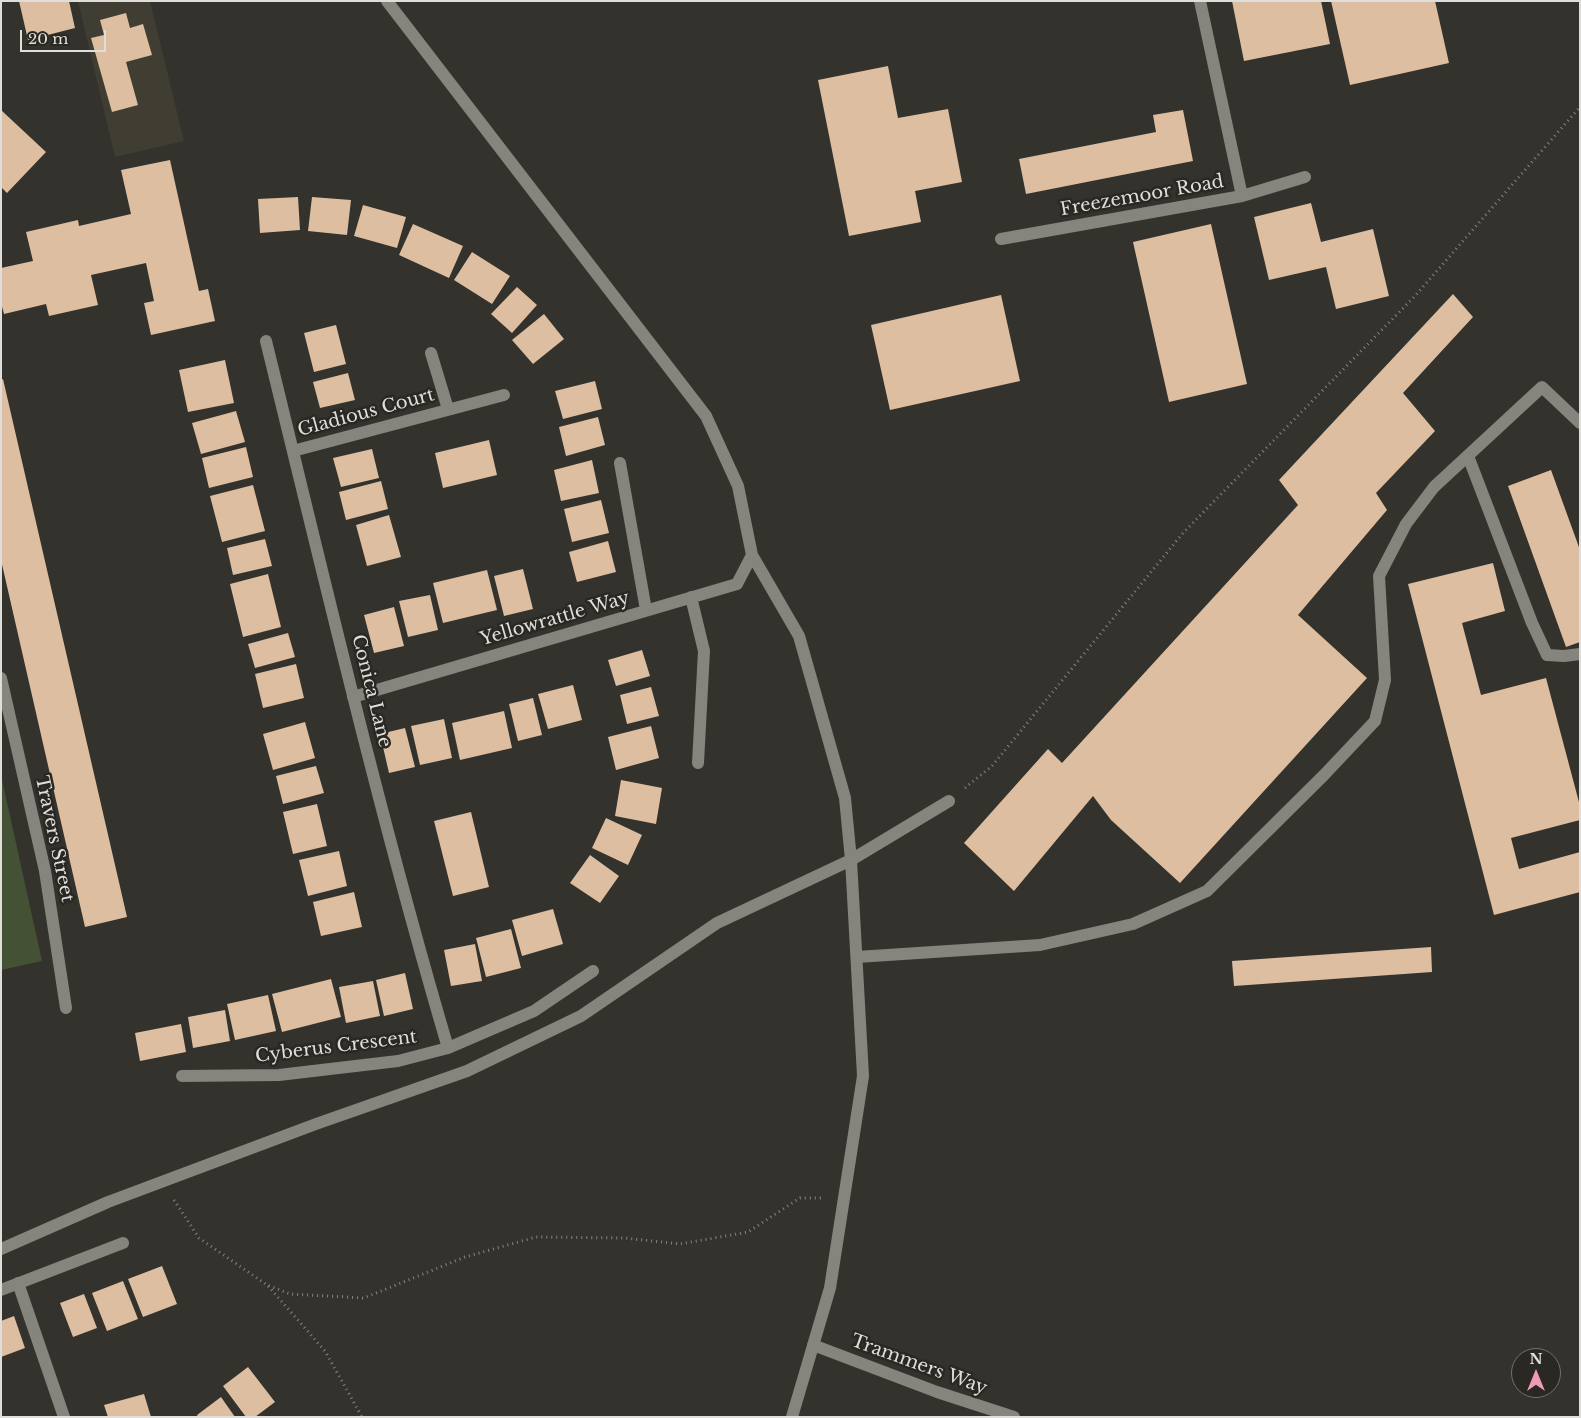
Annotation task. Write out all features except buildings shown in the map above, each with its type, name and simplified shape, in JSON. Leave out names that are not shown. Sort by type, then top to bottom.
[{"type":"street","points":[[387,1],[706,416],[738,486],[752,556],[799,636],[845,798],[851,860],[863,1076],[830,1288],[792,1417]]},
{"type":"street","name":"Freezemoor Road","points":[[1001,239],[1242,196],[1200,1]]},
{"type":"street","points":[[1242,196],[1305,177]]},
{"type":"street","name":"Conica Lane","points":[[266,341],[353,697],[448,1048]]},
{"type":"street","name":"Gladious Court","points":[[431,353],[448,409]]},
{"type":"street","points":[[857,957],[1040,945],[1133,924],[1207,891],[1324,775],[1375,721],[1385,680],[1378,576],[1406,524],[1434,488],[1542,387],[1580,423]]},
{"type":"street","name":"Gladious Court","points":[[294,451],[504,395]]},
{"type":"street","points":[[1468,456],[1532,623],[1547,655],[1564,656],[1580,654]]},
{"type":"street","points":[[620,463],[646,610]]},
{"type":"street","name":"Yellowrattle Way","points":[[353,697],[737,584],[752,556]]},
{"type":"street","points":[[691,598],[704,650],[698,763]]},
{"type":"street","name":"Travers Street","points":[[1,678],[45,870],[66,1008]]},
{"type":"street","points":[[1,1249],[161,1181],[325,1120],[467,1071],[581,1016],[717,923],[851,860],[949,801]]},
{"type":"street","name":"Cyberus Crescent","points":[[182,1076],[279,1075],[398,1061],[448,1048],[534,1011],[593,971]]},
{"type":"street","points":[[1,1290],[123,1243]]},
{"type":"street","points":[[18,1283],[64,1417]]},
{"type":"street","name":"Trammers Way","points":[[813,1345],[937,1392],[1014,1417]]},
{"type":"path","points":[[949,801],[992,766],[1183,533],[1415,296],[1580,107]]},
{"type":"path","points":[[161,1181],[199,1238],[267,1286],[325,1351],[362,1417]]},
{"type":"path","points":[[267,1286],[290,1294],[364,1298],[465,1256],[536,1237],[624,1238],[680,1244],[748,1232],[800,1198],[844,1198]]},
{"type":"shaded area","points":[[78,1],[150,1],[184,141],[115,157]]},
{"type":"green space","points":[[1,775],[42,961],[1,970]]}]
